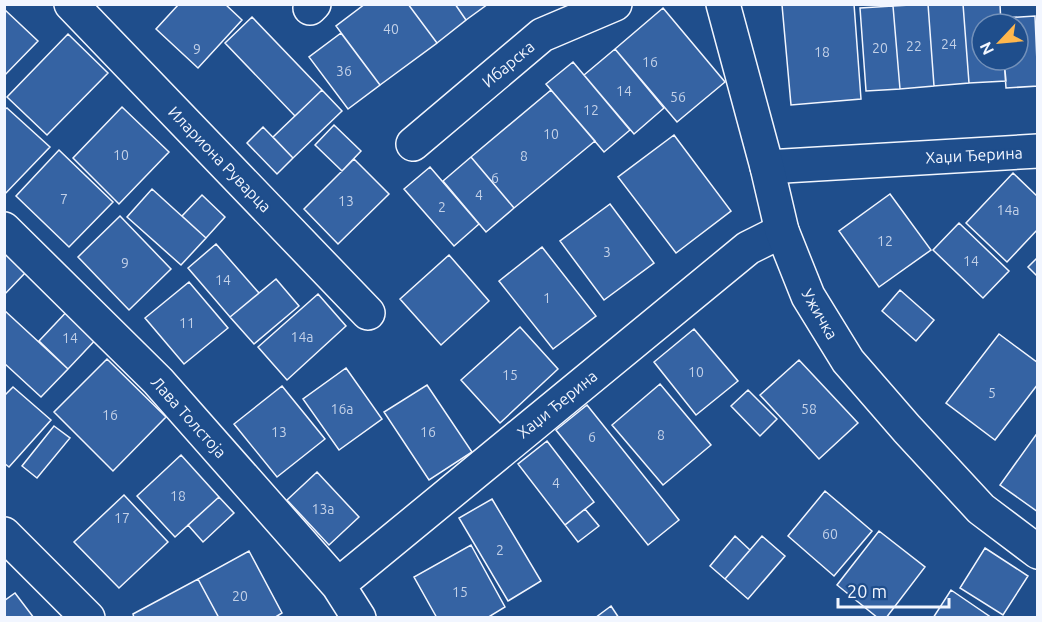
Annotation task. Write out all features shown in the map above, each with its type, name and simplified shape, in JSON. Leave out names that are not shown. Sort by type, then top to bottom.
[{"type":"street","name":"Илариона Руварца","points":[[71,4],[368,313]]},
{"type":"street","name":"Ибарска","points":[[413,144],[542,35],[615,4]]},
{"type":"street","name":"Ужичка","points":[[723,4],[782,231],[808,296],[848,361],[981,509],[1038,552]]},
{"type":"street","name":"Хаџи Ђерина","points":[[766,167],[1038,151]]},
{"type":"street","name":"Лава Толстоја","points":[[4,229],[158,381],[338,585],[359,618]]},
{"type":"street","name":"Хаџи Ђерина","points":[[338,585],[748,248],[782,231]]},
{"type":"street","points":[[4,534],[88,618]]},
{"type":"building","points":[[179,4],[225,4],[242,20],[198,68],[156,29]]},
{"type":"building","points":[[365,4],[408,4],[437,43],[380,85],[336,26]]},
{"type":"building","points":[[408,4],[455,4],[466,20],[437,43]]},
{"type":"building","points":[[455,4],[488,4],[466,20]]},
{"type":"building","points":[[854,4],[861,99],[791,105],[782,5]]},
{"type":"building","points":[[928,4],[934,86],[900,89],[893,6]]},
{"type":"building","points":[[928,4],[963,4],[969,83],[934,86]]},
{"type":"building","points":[[963,4],[1000,4],[1000,12],[970,12],[970,72],[1005,72],[1006,81],[969,83]]},
{"type":"building","points":[[893,6],[900,89],[866,91],[860,8]]},
{"type":"building","points":[[663,8],[725,82],[677,122],[615,49]]},
{"type":"building","points":[[4,9],[38,41],[4,76]]},
{"type":"building","points":[[1030,16],[1035,16],[1038,86],[1006,88],[1005,72],[1030,72]]},
{"type":"building","points":[[252,17],[322,90],[295,116],[225,43]]},
{"type":"building","points":[[341,33],[380,85],[348,109],[309,57]]},
{"type":"building","points":[[68,34],[108,73],[47,135],[7,97]]},
{"type":"building","points":[[615,49],[664,108],[634,134],[584,75]]},
{"type":"building","points":[[573,62],[630,130],[604,152],[546,84]]},
{"type":"building","points":[[322,90],[342,111],[293,158],[273,137]]},
{"type":"building","points":[[551,90],[595,141],[514,208],[471,157]]},
{"type":"building","points":[[122,107],[169,152],[119,204],[73,158]]},
{"type":"building","points":[[7,108],[50,147],[4,195],[4,110]]},
{"type":"building","points":[[334,125],[361,151],[342,171],[315,145]]},
{"type":"building","points":[[263,127],[293,158],[277,174],[247,143]]},
{"type":"building","points":[[674,135],[731,211],[676,253],[618,177]]},
{"type":"building","points":[[59,150],[113,202],[69,247],[16,196]]},
{"type":"building","points":[[471,157],[514,208],[486,232],[443,181]]},
{"type":"building","points":[[354,159],[389,194],[338,244],[304,209]]},
{"type":"building","points":[[430,167],[479,224],[454,246],[404,189]]},
{"type":"building","points":[[1013,173],[1038,197],[1038,229],[1007,262],[966,223]]},
{"type":"building","points":[[152,189],[206,238],[181,265],[127,217]]},
{"type":"building","points":[[890,194],[931,250],[879,287],[839,231]]},
{"type":"building","points":[[202,195],[225,217],[206,238],[182,216]]},
{"type":"building","points":[[610,204],[654,263],[604,300],[560,241]]},
{"type":"building","points":[[120,216],[171,269],[129,310],[78,257]]},
{"type":"building","points":[[959,223],[1009,271],[983,298],[933,250]]},
{"type":"building","points":[[216,244],[259,293],[230,317],[188,268]]},
{"type":"building","points":[[542,247],[596,316],[553,349],[499,281]]},
{"type":"building","points":[[4,251],[26,272],[4,295]]},
{"type":"building","points":[[449,255],[489,301],[441,345],[400,299]]},
{"type":"building","points":[[1038,257],[1038,277],[1028,267]]},
{"type":"building","points":[[276,279],[299,306],[254,344],[230,317]]},
{"type":"building","points":[[189,282],[228,328],[184,364],[145,318]]},
{"type":"building","points":[[900,290],[934,320],[916,341],[882,311]]},
{"type":"building","points":[[318,294],[346,326],[287,380],[258,347]]},
{"type":"building","points":[[72,306],[101,334],[68,369],[39,341]]},
{"type":"building","points":[[4,310],[68,369],[41,397],[4,363]]},
{"type":"building","points":[[520,327],[558,369],[500,423],[461,380]]},
{"type":"building","points":[[694,329],[738,381],[696,415],[654,362]]},
{"type":"building","points":[[999,334],[1038,363],[1038,384],[995,440],[946,403]]},
{"type":"building","points":[[107,359],[166,417],[113,471],[54,412]]},
{"type":"building","points":[[799,360],[858,423],[819,459],[760,395]]},
{"type":"building","points":[[346,368],[382,419],[339,450],[303,399]]},
{"type":"building","points":[[660,384],[711,445],[663,485],[612,425]]},
{"type":"building","points":[[427,385],[472,452],[429,480],[384,412]]},
{"type":"building","points":[[282,386],[325,439],[277,477],[234,424]]},
{"type":"building","points":[[13,387],[51,420],[9,467],[4,463],[4,396]]},
{"type":"building","points":[[748,390],[777,419],[760,436],[731,406]]},
{"type":"building","points":[[587,405],[679,520],[648,545],[556,430]]},
{"type":"building","points":[[54,426],[70,438],[37,478],[22,466]]},
{"type":"building","points":[[1038,432],[1038,512],[1000,485]]},
{"type":"building","points":[[547,441],[594,502],[565,525],[518,464]]},
{"type":"building","points":[[181,455],[219,497],[175,537],[137,496]]},
{"type":"building","points":[[317,472],[359,517],[329,545],[287,500]]},
{"type":"building","points":[[825,491],[872,531],[834,576],[788,536]]},
{"type":"building","points":[[124,495],[168,542],[119,588],[74,542]]},
{"type":"building","points":[[219,497],[234,513],[203,542],[188,525]]},
{"type":"building","points":[[492,499],[541,581],[508,601],[459,518]]},
{"type":"building","points":[[585,509],[599,526],[578,542],[565,525]]},
{"type":"building","points":[[879,531],[925,567],[886,618],[878,618],[837,585]]},
{"type":"building","points":[[735,536],[750,550],[725,579],[710,566]]},
{"type":"building","points":[[762,536],[785,556],[748,599],[725,579]]},
{"type":"building","points":[[471,545],[505,607],[487,618],[437,618],[414,577]]},
{"type":"building","points":[[985,548],[1028,576],[1003,615],[960,588]]},
{"type":"building","points":[[249,551],[282,613],[274,618],[219,618],[198,579]]},
{"type":"building","points":[[198,579],[219,618],[134,618],[133,614]]},
{"type":"building","points":[[951,590],[992,618],[933,618]]},
{"type":"building","points":[[15,593],[34,618],[4,618],[4,601]]},
{"type":"building","points":[[611,606],[619,618],[595,618]]}]
